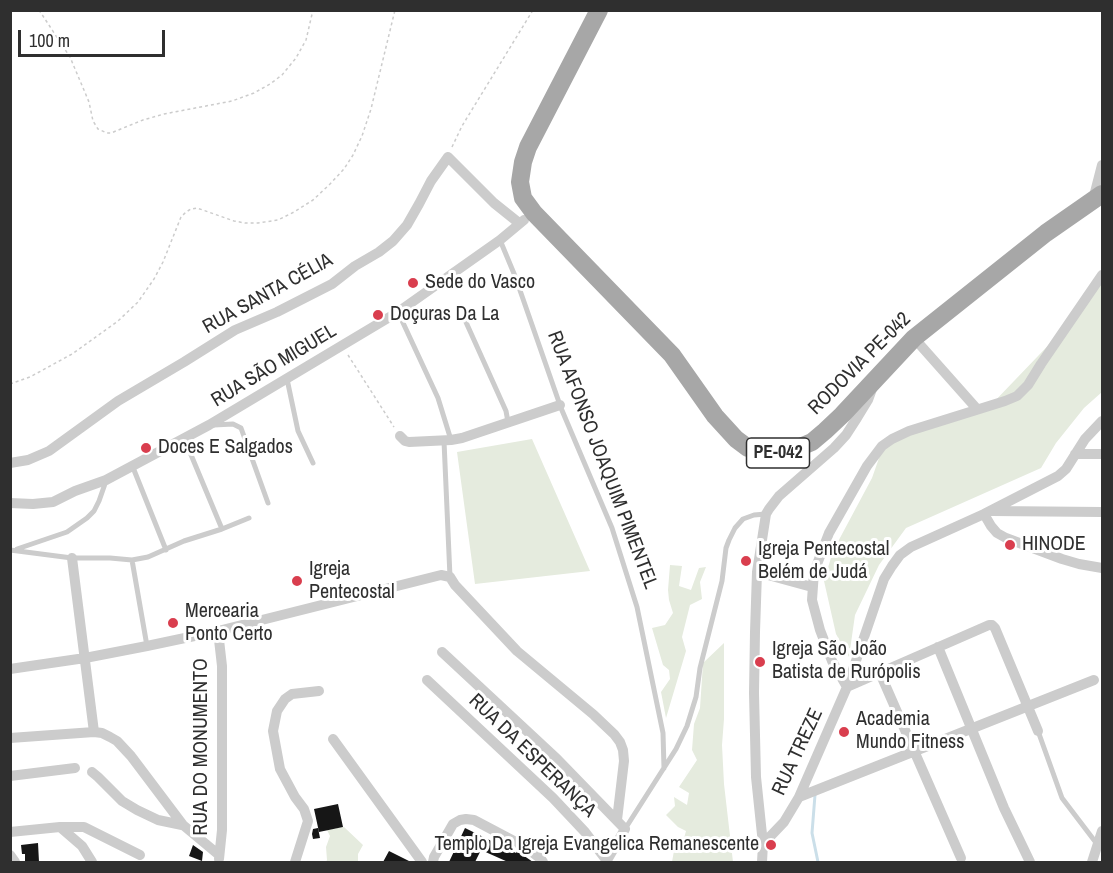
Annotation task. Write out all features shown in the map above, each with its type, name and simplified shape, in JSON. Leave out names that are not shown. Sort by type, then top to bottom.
[{"type":"main road","name":"RODOVIA PE-042","points":[[599,10],[528,147],[520,182],[526,218],[672,355],[715,416],[736,439],[748,448],[777,453],[793,450],[812,442],[914,338],[1046,234],[1097,198]]},
{"type":"street","points":[[448,157],[494,203],[526,218]]},
{"type":"street","name":"RUA SANTA CÉLIA","points":[[10,463],[28,460],[49,451],[118,401],[235,330],[332,284],[355,266],[379,252],[407,225],[439,168],[448,157]]},
{"type":"street","points":[[1097,198],[1102,165]]},
{"type":"street","name":"RUA SÃO MIGUEL","points":[[10,503],[53,502],[106,480],[209,425],[398,312],[500,240],[526,218]]},
{"type":"street","points":[[1038,731],[992,625],[848,687],[832,661],[820,630],[812,600],[814,572],[829,533],[867,466],[882,446],[909,431],[1017,396],[1028,385],[1102,274]]},
{"type":"street","points":[[914,338],[977,409]]},
{"type":"street","points":[[762,862],[763,844],[758,800],[754,683],[757,572],[766,514],[779,496],[846,435],[868,400],[877,378]]},
{"type":"street","points":[[400,436],[409,442],[447,441],[560,405]]},
{"type":"street","name":"RUA TREZE","points":[[763,844],[784,822],[799,797],[848,687],[884,579],[900,555],[911,547],[986,513],[1058,476],[1066,469],[1085,440],[1102,421]]},
{"type":"street","points":[[1075,454],[1102,454]]},
{"type":"street","points":[[1102,512],[986,513],[991,526],[1006,538],[1062,559],[1102,568]]},
{"type":"street","points":[[72,558],[94,732]]},
{"type":"street","points":[[757,572],[812,587]]},
{"type":"street","points":[[10,669],[147,646],[218,631],[441,575],[450,577],[517,651],[594,715],[620,742],[624,761],[617,820]]},
{"type":"street","name":"RUA DO MONUMENTO","points":[[218,631],[222,666],[222,830],[219,859]]},
{"type":"street","points":[[938,647],[1004,808],[1030,862]]},
{"type":"street","points":[[442,652],[557,759],[625,829],[607,862]]},
{"type":"street","points":[[880,673],[961,858]]},
{"type":"street","name":"RUA DA ESPERANÇA","points":[[427,680],[553,798],[585,832],[607,862]]},
{"type":"street","points":[[799,797],[1094,680]]},
{"type":"street","points":[[296,862],[308,821],[304,809],[280,769],[273,731],[277,711],[285,699],[291,694],[319,691]]},
{"type":"street","points":[[10,738],[94,732],[102,733],[117,741],[183,825],[219,859]]},
{"type":"street","points":[[333,739],[429,861],[453,824],[466,819],[474,820],[527,848],[543,862]]},
{"type":"street","points":[[10,776],[75,768]]},
{"type":"street","points":[[92,772],[131,807],[158,820],[183,825]]},
{"type":"street","points":[[60,827],[82,846],[92,862]]},
{"type":"street","points":[[10,832],[84,827],[140,855]]},
{"type":"street","points":[[1092,862],[1102,831]]},
{"type":"street","points":[[10,855],[15,862]]},
{"type":"lane","name":"RUA AFONSO JOAQUIM PIMENTEL","points":[[500,240],[560,405],[612,528],[638,607],[663,733],[663,768]]},
{"type":"lane","points":[[398,312],[438,398],[447,441],[450,577]]},
{"type":"lane","points":[[465,320],[506,411],[508,422]]},
{"type":"lane","points":[[287,379],[298,431],[312,463]]},
{"type":"lane","points":[[209,425],[233,424],[241,428],[268,503]]},
{"type":"lane","points":[[184,438],[222,529]]},
{"type":"lane","points":[[132,465],[166,550]]},
{"type":"lane","points":[[13,550],[67,532],[87,518],[99,501],[106,480]]},
{"type":"lane","points":[[625,829],[676,749],[692,712],[729,540],[743,519],[766,514]]},
{"type":"lane","points":[[13,550],[72,558],[132,560],[148,557],[184,541],[249,518]]},
{"type":"lane","points":[[132,560],[147,646]]},
{"type":"lane","points":[[1038,731],[1062,798],[1097,844]]},
{"type":"path","points":[[39,10],[70,57],[93,121],[98,129],[107,134],[164,114],[232,101],[270,84],[282,75],[296,58],[306,40],[313,10]]},
{"type":"path","points":[[10,384],[30,377],[72,354],[118,321],[138,302],[154,279],[186,212],[197,208],[245,223],[278,220],[313,200],[330,184],[348,162],[362,136],[371,109],[395,10]]},
{"type":"path","points":[[448,157],[462,126],[533,10]]},
{"type":"path","points":[[342,347],[400,436]]},
{"type":"shaded area","points":[[1102,274],[1102,392],[1084,408],[1056,443],[1041,468],[906,528],[879,565],[855,615],[849,657],[836,634],[824,581],[833,551],[872,478],[884,444],[991,405],[1085,307]]},
{"type":"shaded area","points":[[532,439],[590,571],[475,584],[457,452]]},
{"type":"shaded area","points":[[670,565],[682,566],[679,586],[691,590],[699,568],[706,567],[700,582],[702,599],[690,605],[682,637],[686,651],[666,718],[661,692],[670,679],[669,670],[663,665],[652,628],[665,625],[673,613],[668,590]]},
{"type":"shaded area","points":[[724,643],[722,745],[733,862],[672,862],[675,845],[683,842],[686,831],[678,827],[666,815],[675,806],[674,797],[687,805],[689,793],[679,787],[697,760],[692,750],[694,724],[700,708],[703,663]]},
{"type":"shaded area","points":[[344,827],[363,845],[358,854],[358,862],[326,862],[326,847],[330,836],[327,830]]},
{"type":"building","points":[[338,804],[343,827],[319,832],[314,809]]},
{"type":"building","points":[[318,828],[320,838],[313,839],[313,829]]},
{"type":"building","points":[[465,828],[516,853],[517,851],[533,862],[508,862],[481,850],[475,862],[449,862]]},
{"type":"building","points":[[38,843],[39,862],[25,862],[25,854],[22,854],[21,845]]},
{"type":"building","points":[[193,845],[203,852],[202,861],[189,856]]},
{"type":"building","points":[[389,851],[411,862],[383,862]]},
{"type":"waterway","points":[[815,795],[812,833],[818,862]]},
{"type":"place","name":"Sede do Vasco","points":[[413,283]]},
{"type":"place","name":"Doçuras Da La","points":[[378,315]]},
{"type":"place","name":"Doces E Salgados","points":[[146,448]]},
{"type":"place","name":"HINODE","points":[[1010,545]]},
{"type":"place","name":"Igreja Pentecostal Belém de Judá","points":[[746,561]]},
{"type":"place","name":"Igreja Pentecostal","points":[[297,581]]},
{"type":"place","name":"Mercearia Ponto Certo","points":[[173,623]]},
{"type":"place","name":"Igreja São João Batista de Rurópolis","points":[[760,662]]},
{"type":"place","name":"Academia Mundo Fitness","points":[[844,732]]},
{"type":"place","name":"Templo Da Igreja Evangelica Remanescente","points":[[771,845]]}]
